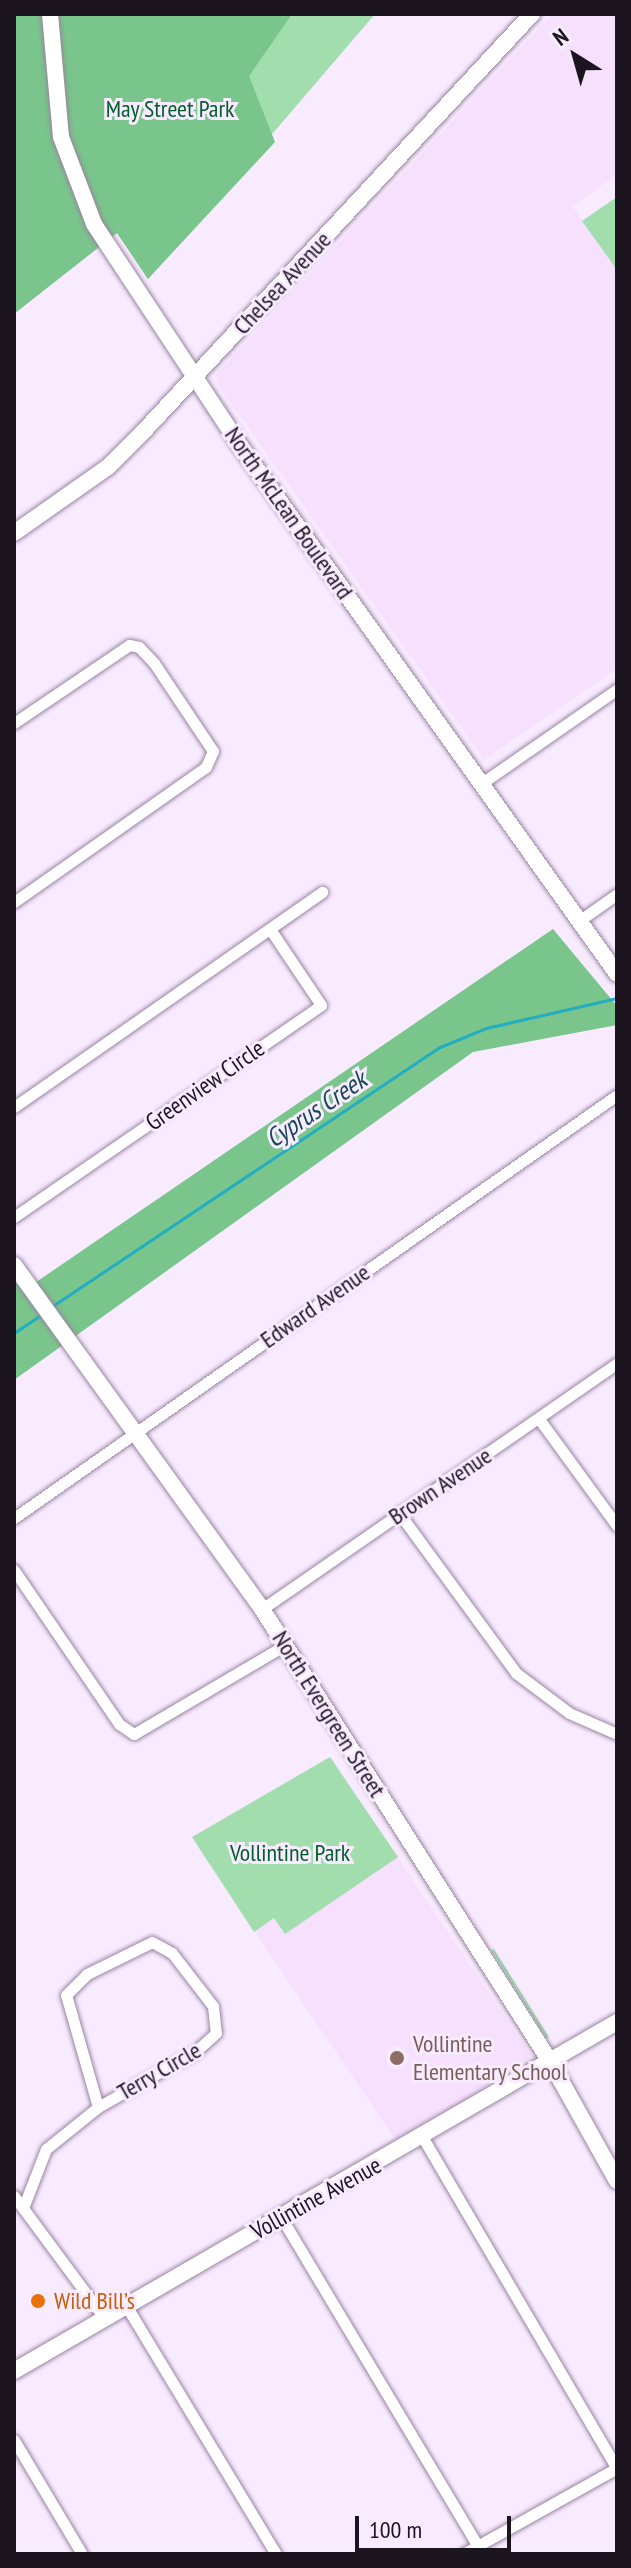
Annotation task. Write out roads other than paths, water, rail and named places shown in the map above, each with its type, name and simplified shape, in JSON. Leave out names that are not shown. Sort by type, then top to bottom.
[{"type":"main road","name":"North McLean Boulevard","points":[[50,14],[61,137],[94,224],[194,378],[617,974]]},
{"type":"main road","name":"Chelsea Avenue","points":[[14,533],[108,467],[532,14]]},
{"type":"main road","name":"North Evergreen Street","points":[[14,1265],[62,1336],[262,1609],[551,2063],[617,2181]]},
{"type":"main road","name":"Vollintine Avenue","points":[[14,2371],[423,2138],[617,2022]]},
{"type":"street","points":[[14,723],[129,645],[154,663],[210,743],[206,767],[14,902]]},
{"type":"street","points":[[482,783],[617,689]]},
{"type":"street","points":[[14,1107],[322,892]]},
{"type":"street","points":[[580,920],[617,894]]},
{"type":"street","name":"Greenview Circle","points":[[14,1217],[321,1005],[270,929]]},
{"type":"street","name":"Edward Avenue","points":[[14,1518],[617,1095]]},
{"type":"street","name":"Brown Avenue","points":[[262,1609],[617,1363]]},
{"type":"street","points":[[539,1419],[617,1526]]},
{"type":"street","points":[[399,1513],[502,1660],[569,1713],[617,1734]]},
{"type":"street","points":[[14,1570],[119,1724],[134,1734],[285,1645]]},
{"type":"street","name":"Terry Circle","points":[[23,2208],[46,2149],[98,2107],[195,2052],[216,2033],[213,2006],[162,1945],[141,1944],[87,1974],[66,1995],[98,2107]]},
{"type":"street","points":[[423,2138],[617,2468],[480,2550],[463,2554]]},
{"type":"street","points":[[14,2196],[105,2319]]},
{"type":"street","points":[[281,2217],[480,2550]]},
{"type":"street","points":[[127,2307],[276,2554]]},
{"type":"street","points":[[14,2440],[82,2554]]},
{"type":"waterway","name":"Cyprus Creek","points":[[51,1307],[440,1047],[486,1028],[617,998]]},
{"type":"waterway","points":[[14,1333],[42,1314]]},
{"type":"place","name":"Vollintine Elementary School","points":[[397,2058]]},
{"type":"place","name":"Wild Bill’s","points":[[38,2301]]},
{"type":"park label","name":"May Street Park","points":[[170,109]]},
{"type":"park label","name":"Vollintine Park","points":[[290,1853]]}]
